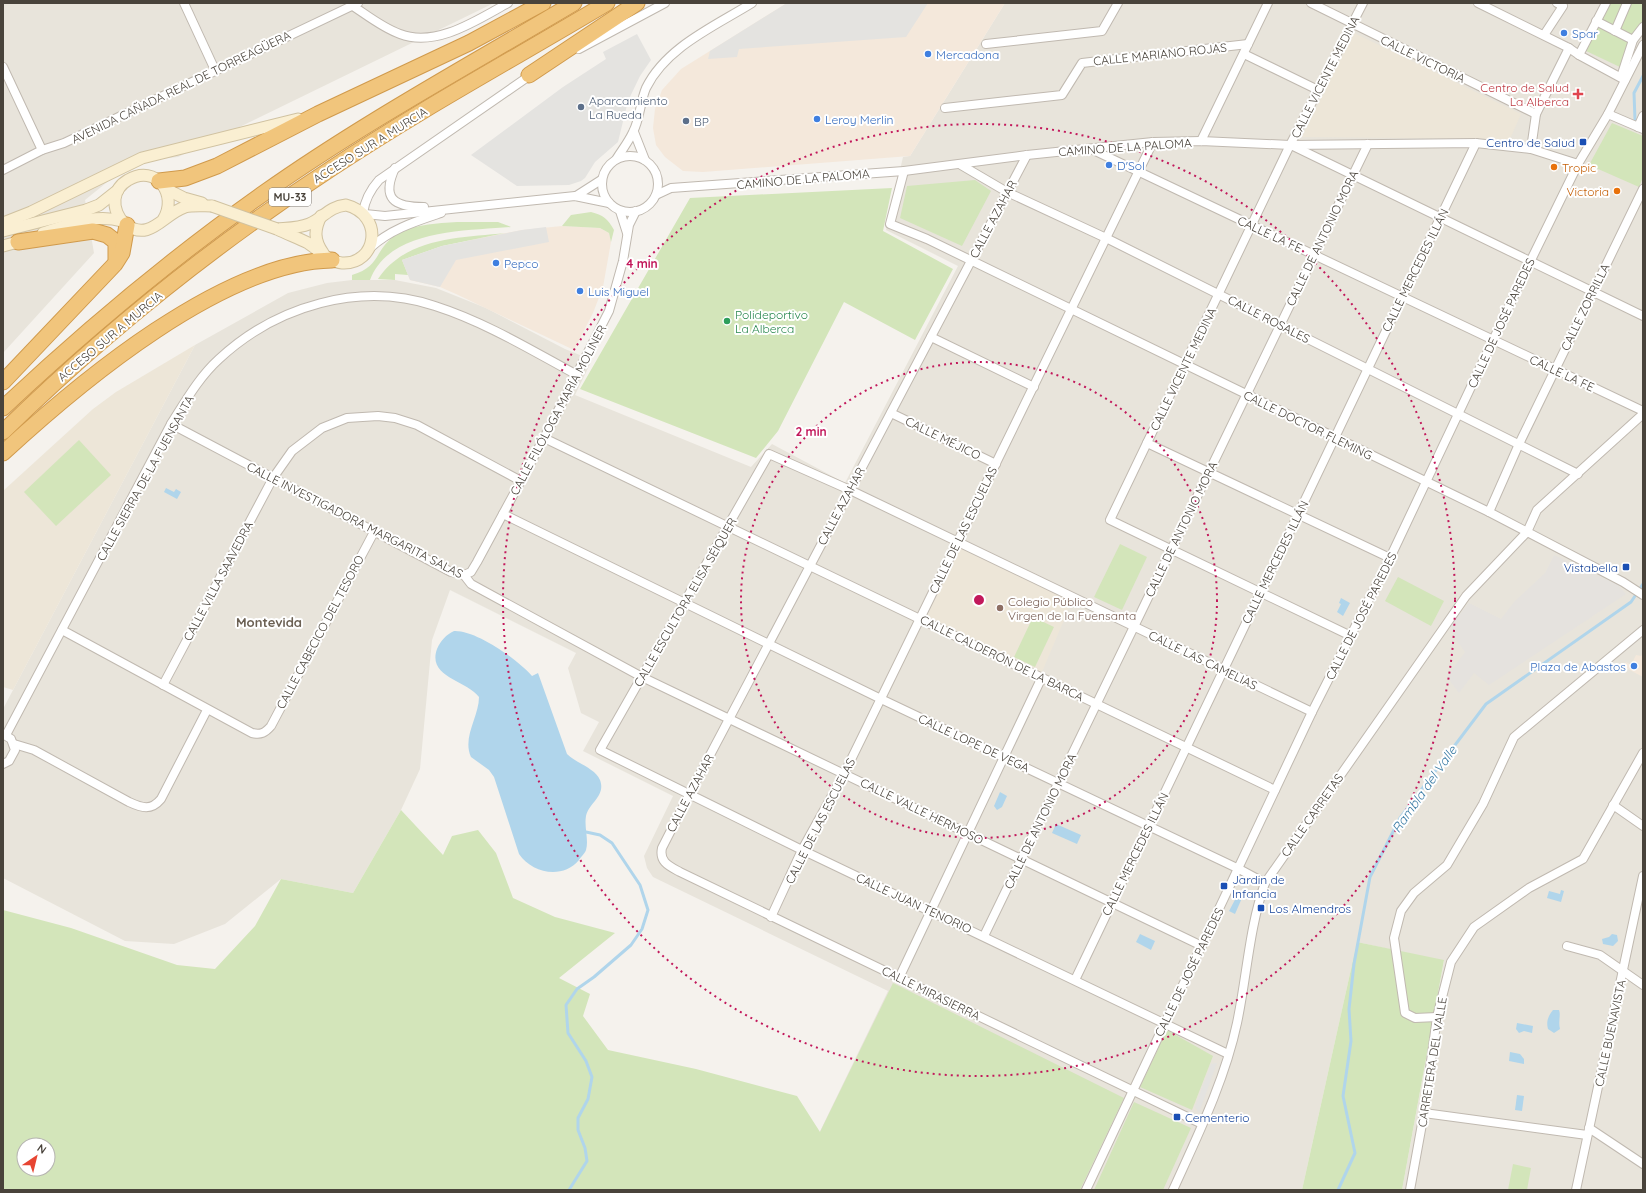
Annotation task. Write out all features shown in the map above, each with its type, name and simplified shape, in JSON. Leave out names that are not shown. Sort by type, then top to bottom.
[{"type":"highway","points":[[163,185],[216,166],[318,114],[469,43],[543,3]]},
{"type":"highway","name":"ACCESO SUR A MURCIA","points":[[3,408],[108,314],[216,228],[265,192],[381,116],[574,3]]},
{"type":"highway","name":"ACCESO SUR A MURCIA","points":[[3,432],[57,381],[131,317],[192,268],[275,206],[390,131],[607,3]]},
{"type":"highway","points":[[529,75],[637,3]]},
{"type":"highway","points":[[3,382],[115,264],[122,253],[124,223]]},
{"type":"highway","points":[[10,244],[93,231],[107,235],[116,242],[115,264]]},
{"type":"highway","points":[[3,453],[91,377],[173,320],[222,292],[261,275],[328,257]]},
{"type":"street","points":[[184,3],[215,70]]},
{"type":"street","points":[[356,4],[385,27],[400,34],[414,38],[430,38],[452,30],[508,3]]},
{"type":"street","points":[[369,248],[372,237],[371,224],[364,213],[364,203],[369,192],[379,180],[529,75],[665,3]]},
{"type":"street","points":[[617,158],[634,132],[640,103],[646,88],[664,63],[680,48],[752,3]]},
{"type":"street","points":[[986,44],[1102,31],[1118,3]]},
{"type":"street","points":[[1201,141],[1268,3]]},
{"type":"street","name":"CALLE VICTORIA","points":[[1310,3],[1536,114]]},
{"type":"street","name":"CALLE VICENTE MEDINA","points":[[1171,549],[1110,520],[1290,145],[1362,3]]},
{"type":"street","points":[[1478,3],[1570,48],[1579,56],[1623,79],[1634,40],[1643,27]]},
{"type":"street","points":[[1579,56],[1606,3]]},
{"type":"street","points":[[1614,31],[1628,3]]},
{"type":"street","name":"AVENIDA CAÑADA REAL DE TORREAGÜERA","points":[[3,170],[42,150],[64,143],[356,4]]},
{"type":"street","points":[[1544,35],[1561,4]]},
{"type":"street","points":[[1596,21],[1634,40]]},
{"type":"street","name":"CALLE MARIANO ROJAS","points":[[946,108],[1062,95],[1082,63],[1248,44]]},
{"type":"street","name":"CALLE DE JOSÉ PAREDES","points":[[1086,1190],[1312,712],[1426,483],[1530,260],[1578,164],[1608,114],[1623,79],[1643,45]]},
{"type":"street","points":[[1531,149],[1536,114],[1570,48]]},
{"type":"street","points":[[1244,54],[1318,90]]},
{"type":"street","points":[[3,67],[42,150]]},
{"type":"street","points":[[3,223],[31,212],[142,158],[318,114]]},
{"type":"street","points":[[1608,114],[1640,128],[1643,116]]},
{"type":"street","points":[[634,132],[645,160]]},
{"type":"street","name":"CAMINO DE LA PALOMA","points":[[656,195],[671,188],[904,171],[961,165],[1027,155],[1153,142],[1201,141],[1290,145],[1476,144],[1531,149],[1578,164]]},
{"type":"street","name":"CALLE DE LAS ESCUELAS","points":[[771,917],[802,850],[844,774],[881,699],[1153,142]]},
{"type":"street","name":"CALLE DE ANTONIO MORA","points":[[984,936],[1368,144]]},
{"type":"street","name":"CALLE MERCEDES ILLÁN","points":[[1075,980],[1476,144]]},
{"type":"street","points":[[1290,145],[1643,316]]},
{"type":"street","name":"CALLE LA FE","points":[[1091,149],[1643,412]]},
{"type":"street","points":[[277,229],[310,224],[328,210],[337,206],[346,205],[364,213],[385,216],[575,196],[608,203],[620,211],[629,213],[650,204],[656,195],[659,183],[652,166],[645,160],[636,156],[626,155],[617,158],[609,164],[604,171],[601,180],[602,189],[608,203]]},
{"type":"street","name":"CALLE AZAHAR","points":[[661,859],[662,848],[690,794],[1027,155]]},
{"type":"street","name":"CALLE ROSALES","points":[[961,165],[1007,192],[1106,238],[1578,474]]},
{"type":"street","points":[[395,168],[389,180],[388,190],[396,202],[405,207],[459,208]]},
{"type":"street","name":"CALLE DOCTOR FLEMING","points":[[904,171],[890,224],[971,261],[1426,483],[1489,512],[1632,587],[1643,595]]},
{"type":"street","points":[[3,231],[86,210],[99,205],[124,182],[137,176],[151,177],[184,198],[212,206],[277,229],[307,243],[328,257],[342,263],[353,261],[362,256],[382,236],[402,226],[459,208]]},
{"type":"street","points":[[575,196],[601,180]]},
{"type":"street","name":"CAMINO DE LA PALOMA","points":[[659,183],[671,188]]},
{"type":"street","points":[[163,185],[170,205],[163,220]]},
{"type":"street","points":[[118,189],[115,205],[124,223]]},
{"type":"street","name":"CALLE ZORRILLA","points":[[1489,512],[1519,444],[1592,291],[1643,189]]},
{"type":"street","points":[[10,244],[85,220],[101,218],[124,223],[142,230],[157,226],[163,220],[184,207],[212,206]]},
{"type":"street","name":"CALLE FILÓLOGA MARÍA MOLINER","points":[[620,211],[627,234]]},
{"type":"street","name":"CALLE FILÓLOGA MARÍA MOLINER","points":[[464,575],[471,572],[474,567],[544,438],[610,311],[623,261],[627,234],[636,211]]},
{"type":"street","points":[[321,216],[316,226],[315,236],[318,246],[328,257]]},
{"type":"street","name":"CALLE SIERRA DE LA FUENSANTA","points":[[5,734],[171,424],[194,388],[218,360],[244,337],[278,318],[297,310],[340,299],[371,296],[397,297],[434,306],[471,320],[577,375]]},
{"type":"street","points":[[931,337],[1034,387]]},
{"type":"street","name":"CALLE CARRETAS","points":[[1173,1190],[1202,1124],[1228,1054],[1237,1023],[1256,908],[1264,883],[1466,596],[1527,532],[1537,510],[1578,474],[1643,412]]},
{"type":"street","name":"CALLE MÉJICO","points":[[891,413],[996,464]]},
{"type":"street","name":"CALLE VILLA SAAVEDRA","points":[[163,685],[273,478],[292,451],[322,428],[347,418],[378,416],[395,418],[417,425],[521,481]]},
{"type":"street","name":"CALLE INVESTIGADORA MARGARITA SALAS","points":[[171,424],[374,532],[456,574],[464,575],[472,584],[642,677]]},
{"type":"street","name":"CALLE CALDERÓN DE LA BARCA","points":[[544,438],[728,525],[1275,790]]},
{"type":"street","points":[[1147,443],[1390,558]]},
{"type":"street","name":"CALLE LAS CAMELIAS","points":[[769,454],[850,490],[957,543],[1312,712]]},
{"type":"street","name":"CALLE ESCULTORA ELISA SÉIQUER","points":[[600,750],[769,454]]},
{"type":"street","name":"CALLE LOPE DE VEGA","points":[[503,514],[881,699],[1239,869],[1264,883]]},
{"type":"street","name":"CALLE CABECICO DEL TESORO","points":[[207,710],[252,733],[260,734],[266,732],[271,726],[374,532]]},
{"type":"street","points":[[1171,549],[1351,636]]},
{"type":"street","points":[[5,734],[14,744],[34,750],[140,807],[150,808],[156,805],[161,799],[207,710],[62,630]]},
{"type":"street","points":[[1437,1017],[1415,1018],[1405,1013],[1394,938],[1401,912],[1414,893],[1447,865],[1483,804],[1514,737],[1643,630]]},
{"type":"street","name":"CALLE VALLE HERMOSO","points":[[642,677],[1202,946]]},
{"type":"street","points":[[899,978],[1042,677]]},
{"type":"street","points":[[3,764],[13,756],[14,744]]},
{"type":"street","name":"CALLE JUAN TENORIO","points":[[600,750],[802,850],[1228,1054]]},
{"type":"street","name":"CARRETERA DEL VALLE","points":[[1410,1190],[1424,1113],[1437,1017],[1451,962],[1474,927],[1529,888],[1583,859],[1643,753]]},
{"type":"street","points":[[1613,805],[1643,826]]},
{"type":"street","name":"CALLE MIRASIERRA","points":[[661,859],[668,866],[771,917],[1202,1124]]},
{"type":"street","name":"CALLE BUENAVISTA","points":[[1576,1190],[1643,876]]},
{"type":"street","points":[[1567,946],[1600,955],[1643,985]]},
{"type":"street","points":[[1424,1113],[1588,1132],[1643,1164]]},
{"type":"shaded area","points":[[3,3],[494,3],[178,157],[132,162],[85,200],[94,253],[3,353]]},
{"type":"shaded area","points":[[787,3],[1005,3],[910,156],[703,172],[683,171],[665,157],[656,145],[653,128],[655,109],[662,90],[681,69]]},
{"type":"shaded area","points":[[787,3],[928,3],[906,37],[739,49],[737,57],[708,59],[710,51]]},
{"type":"shaded area","points":[[1005,3],[1643,3],[1643,1190],[1402,1190],[1444,961],[1357,942],[1302,1190],[868,1190],[808,1156],[888,991],[653,877],[647,868],[644,856],[673,796],[583,751],[599,722],[581,713],[568,668],[576,653],[450,590],[432,640],[420,769],[401,810],[353,893],[281,879],[225,924],[174,944],[125,941],[3,878],[3,709],[195,345],[288,293],[327,283],[352,280],[395,280],[436,288],[486,308],[565,349],[592,360],[575,395],[751,467],[772,444],[845,483],[958,266],[886,230],[903,157],[910,156]]},
{"type":"shaded area","points":[[1354,33],[1521,114],[1510,139],[1302,137]]},
{"type":"shaded area","name":"Aparcamiento La Rueda","points":[[637,34],[651,60],[640,76],[628,101],[618,142],[595,162],[585,178],[581,181],[569,185],[517,186],[471,155],[563,87],[606,59],[603,52]]},
{"type":"shaded area","points":[[562,226],[600,228],[609,233],[611,242],[603,287],[593,313],[574,350],[440,287],[410,280],[402,260],[475,239],[522,230]]},
{"type":"shaded area","points":[[546,227],[549,242],[456,260],[440,287],[410,280],[402,260],[442,246],[522,230]]},
{"type":"shaded area","points":[[195,345],[13,690],[3,687],[3,491],[93,409],[116,392]]},
{"type":"shaded area","name":"Colegio Público Virgen de la Fuensanta","points":[[960,547],[1072,601],[1042,672],[927,616]]},
{"type":"shaded area","points":[[1554,555],[1618,585],[1626,594],[1489,685],[1474,673],[1459,693],[1447,677],[1465,652],[1454,637],[1451,625],[1469,603],[1501,619],[1514,602],[1545,573]]},
{"type":"shaded area","name":"Plaza de Abastos","points":[[1643,653],[1643,677],[1624,667],[1626,662],[1631,665],[1636,655],[1641,656]]},
{"type":"shaded area","points":[[1217,1063],[1199,1113],[1195,1107],[1211,1064]]},
{"type":"green space","points":[[1607,3],[1643,3],[1643,31],[1622,68],[1584,50]]},
{"type":"green space","points":[[1612,123],[1643,136],[1643,177],[1639,187],[1589,165]]},
{"type":"green space","points":[[975,180],[991,191],[962,246],[900,218],[907,186]]},
{"type":"green space","name":"Polideportivo La Alberca","points":[[892,188],[883,231],[953,269],[915,340],[844,302],[778,431],[756,458],[580,389],[690,198]]},
{"type":"green space","points":[[591,212],[605,218],[612,226],[614,230],[611,242],[609,233],[600,228],[562,226],[571,215]]},
{"type":"green space","points":[[457,222],[498,222],[511,227],[452,232],[411,242],[394,251],[380,263],[370,280],[352,280],[352,275],[368,268],[388,241],[400,232],[424,225]]},
{"type":"green space","points":[[505,233],[442,246],[402,260],[408,275],[395,274],[395,280],[378,279],[390,265],[403,255],[419,247],[435,242],[470,236]]},
{"type":"green space","points":[[79,440],[111,475],[56,526],[24,492]]},
{"type":"green space","points":[[1120,544],[1147,557],[1122,610],[1094,597]]},
{"type":"green space","points":[[1398,577],[1444,601],[1431,626],[1385,601]]},
{"type":"green space","points":[[1033,617],[1054,627],[1035,667],[1014,657]]},
{"type":"green space","points":[[401,810],[443,855],[452,836],[478,830],[496,853],[513,898],[555,917],[615,933],[559,978],[590,994],[583,1016],[608,1050],[696,1069],[797,1096],[820,1132],[893,983],[1124,1098],[1080,1190],[3,1190],[3,910],[71,928],[177,965],[215,969],[255,926],[281,879],[353,893]]},
{"type":"green space","points":[[1357,942],[1444,960],[1402,1190],[1302,1190]]},
{"type":"green space","points":[[1167,1030],[1213,1056],[1192,1110],[1140,1087]]},
{"type":"green space","points":[[1134,1102],[1191,1128],[1163,1190],[1094,1190]]},
{"type":"green space","points":[[1513,1164],[1531,1168],[1527,1190],[1508,1190]]},
{"type":"water","points":[[166,488],[174,492],[176,489],[181,492],[177,499],[164,492]]},
{"type":"water","points":[[1341,598],[1350,603],[1343,616],[1337,612],[1341,604],[1339,603]]},
{"type":"water","points":[[454,631],[473,635],[484,640],[507,654],[532,676],[538,673],[567,754],[594,772],[600,780],[601,791],[586,816],[586,850],[579,860],[564,870],[548,872],[539,870],[531,866],[519,854],[494,777],[489,770],[471,757],[468,742],[479,697],[466,686],[442,672],[435,658],[440,643],[446,636]]},
{"type":"water","points":[[1000,792],[1007,796],[1002,807],[997,810],[994,806]]},
{"type":"water","points":[[1056,824],[1081,835],[1077,844],[1052,833]]},
{"type":"water","points":[[1561,890],[1564,891],[1561,902],[1547,898],[1549,891],[1560,894]]},
{"type":"water","points":[[1237,896],[1242,898],[1235,914],[1229,911]]},
{"type":"water","points":[[1140,934],[1155,941],[1151,950],[1136,942]]},
{"type":"water","points":[[1612,934],[1617,935],[1618,941],[1613,946],[1603,944],[1602,939],[1609,937]]},
{"type":"water","points":[[1553,1010],[1559,1010],[1560,1014],[1560,1029],[1554,1033],[1548,1029],[1547,1024]]},
{"type":"water","points":[[1517,1023],[1533,1026],[1532,1033],[1524,1031],[1519,1033],[1516,1029]]},
{"type":"water","points":[[1510,1052],[1520,1054],[1524,1059],[1524,1064],[1509,1061]]},
{"type":"water","points":[[1517,1095],[1524,1096],[1522,1111],[1515,1110]]},
{"type":"waterway","name":"Rambla del Valle","points":[[1635,120],[1634,93],[1643,76]]},
{"type":"waterway","name":"Rambla del Valle","points":[[1338,1190],[1355,1153],[1343,1096],[1351,1041],[1349,1009],[1354,964],[1370,877],[1400,818],[1486,704],[1631,602],[1643,584]]},
{"type":"waterway","points":[[569,1190],[587,1161],[585,1148],[578,1130],[578,1118],[588,1099],[592,1077],[586,1061],[568,1033],[566,1005],[577,989],[594,977],[631,945],[642,929],[648,910],[640,885],[612,843],[600,835],[586,832]]},
{"type":"place","name":"Spar","points":[[1564,33]]},
{"type":"place","name":"Mercadona","points":[[928,54]]},
{"type":"place","name":"Centro de Salud La Alberca","points":[[1578,94]]},
{"type":"place","name":"Aparcamiento La Rueda","points":[[581,107]]},
{"type":"place","name":"Leroy Merlin","points":[[817,119]]},
{"type":"place","name":"BP","points":[[686,121]]},
{"type":"place","name":"Centro de Salud","points":[[1583,142]]},
{"type":"place","name":"D'Sol","points":[[1109,165]]},
{"type":"place","name":"Tropic","points":[[1554,167]]},
{"type":"place","name":"Victoria","points":[[1617,191]]},
{"type":"place","name":"Pepco","points":[[496,263]]},
{"type":"place","name":"Luis Miguel","points":[[580,291]]},
{"type":"place","name":"Polideportivo La Alberca","points":[[727,321]]},
{"type":"place","name":"Vistabella","points":[[1626,567]]},
{"type":"place","name":"Colegio Público Virgen de la Fuensanta","points":[[1000,608]]},
{"type":"place","name":"Plaza de Abastos","points":[[1634,666]]},
{"type":"place","name":"Jardin de Infancia","points":[[1224,886]]},
{"type":"place","name":"Los Almendros","points":[[1261,908]]},
{"type":"place","name":"Cementerio","points":[[1177,1117]]},
{"type":"district","name":"Montevida","points":[[269,622]]}]
